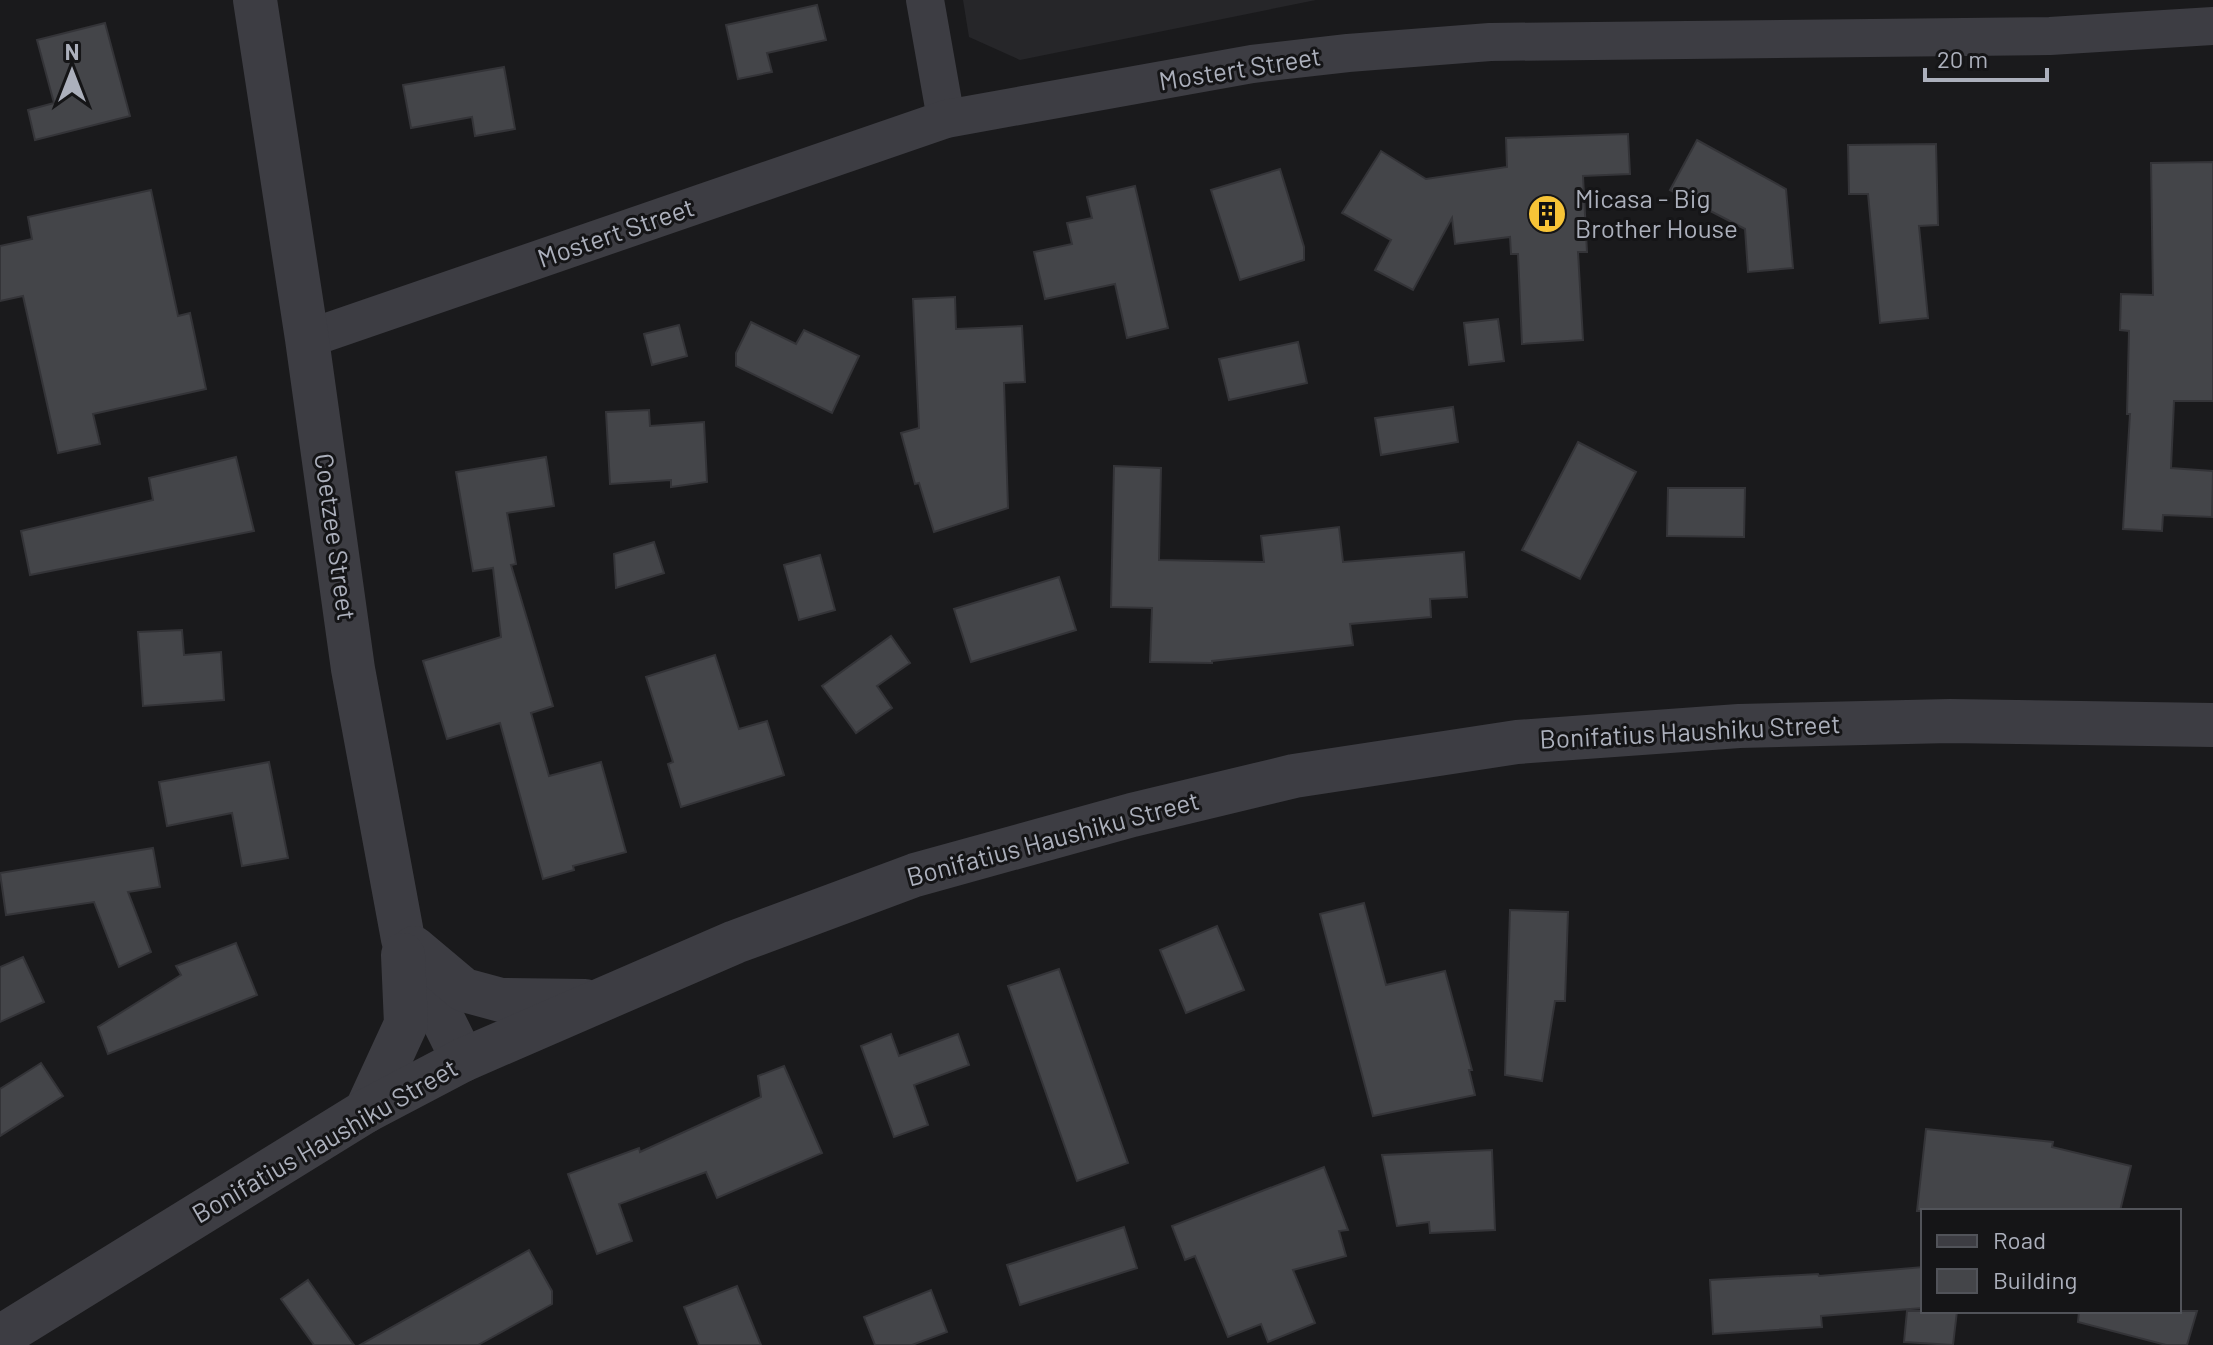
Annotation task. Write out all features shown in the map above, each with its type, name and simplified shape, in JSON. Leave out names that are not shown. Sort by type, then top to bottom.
[{"type":"street","name":"Coetzee Street","points":[[255,0],[353,669],[403,939],[463,1060]]},
{"type":"street","points":[[925,0],[946,119]]},
{"type":"street","name":"Mostert Street","points":[[307,339],[946,119],[1252,64],[1490,42],[2050,36],[2213,26]]},
{"type":"street","name":"Bonifatius Haushiku Street","points":[[0,1337],[366,1111],[463,1060],[735,942],[915,875],[1132,815],[1294,776],[1517,742],[1739,726],[1950,721],[2213,725]]},
{"type":"street","points":[[403,939],[464,990],[501,1000],[596,1002]]},
{"type":"street","points":[[366,1111],[406,1024],[403,939]]},
{"type":"shaded area","points":[[963,0],[1316,0],[1020,60],[969,37]]},
{"type":"building","points":[[817,5],[826,40],[767,53],[772,72],[738,79],[726,25]]},
{"type":"building","points":[[105,23],[130,116],[35,140],[28,110],[54,103],[37,40]]},
{"type":"building","points":[[504,67],[515,129],[475,136],[472,117],[411,128],[403,85]]},
{"type":"building","points":[[1628,134],[1630,174],[1583,176],[1587,252],[1578,252],[1583,340],[1522,344],[1518,254],[1511,254],[1510,237],[1455,244],[1452,218],[1413,290],[1375,270],[1391,240],[1342,213],[1381,151],[1426,179],[1507,167],[1506,138]]},
{"type":"building","points":[[1697,140],[1786,189],[1793,268],[1748,272],[1745,229],[1670,190]]},
{"type":"building","points":[[1936,144],[1938,225],[1919,226],[1928,318],[1880,323],[1868,194],[1849,194],[1848,145]]},
{"type":"building","points":[[2213,162],[2213,401],[2174,401],[2171,468],[2213,471],[2212,517],[2163,515],[2162,531],[2123,529],[2130,414],[2127,414],[2129,331],[2120,330],[2121,294],[2153,295],[2151,163]]},
{"type":"building","points":[[1280,169],[1304,247],[1304,260],[1240,280],[1211,190]]},
{"type":"building","points":[[1135,186],[1168,328],[1127,338],[1115,284],[1045,299],[1034,252],[1072,244],[1067,223],[1092,218],[1087,197]]},
{"type":"building","points":[[151,190],[178,316],[190,313],[206,389],[93,414],[100,444],[58,453],[23,296],[0,301],[0,246],[32,239],[28,217]]},
{"type":"building","points":[[955,297],[956,329],[1022,326],[1025,382],[1004,383],[1008,508],[934,532],[919,483],[915,484],[901,433],[919,428],[913,299]]},
{"type":"building","points":[[1498,319],[1504,361],[1469,365],[1464,323]]},
{"type":"building","points":[[751,322],[796,344],[804,330],[859,356],[832,413],[736,366],[736,353]]},
{"type":"building","points":[[679,325],[687,356],[652,365],[644,334]]},
{"type":"building","points":[[1298,342],[1307,383],[1229,400],[1219,359]]},
{"type":"building","points":[[1453,407],[1458,442],[1381,455],[1375,418]]},
{"type":"building","points":[[649,410],[650,426],[704,422],[707,482],[671,487],[671,480],[610,484],[606,412]]},
{"type":"building","points":[[1578,442],[1636,472],[1580,579],[1522,550]]},
{"type":"building","points":[[236,457],[254,531],[30,575],[21,531],[153,500],[149,478]]},
{"type":"building","points":[[546,457],[554,506],[507,513],[516,564],[511,565],[553,706],[531,713],[549,776],[601,762],[626,852],[573,866],[574,870],[543,879],[500,723],[447,739],[423,661],[501,637],[493,568],[473,571],[456,472]]},
{"type":"building","points":[[1114,466],[1161,468],[1159,560],[1264,562],[1261,536],[1339,527],[1343,562],[1464,552],[1467,597],[1430,599],[1431,617],[1350,624],[1353,645],[1212,663],[1150,662],[1152,608],[1111,607]]},
{"type":"building","points":[[1668,488],[1745,488],[1744,537],[1667,536]]},
{"type":"building","points":[[654,542],[664,573],[616,588],[614,554]]},
{"type":"building","points":[[820,555],[835,610],[799,620],[784,565]]},
{"type":"building","points":[[1059,577],[1076,630],[971,662],[954,609]]},
{"type":"building","points":[[182,630],[184,655],[221,652],[224,700],[143,706],[138,632]]},
{"type":"building","points":[[891,636],[910,663],[877,686],[892,708],[856,733],[822,686]]},
{"type":"building","points":[[715,655],[739,729],[767,721],[784,775],[681,807],[668,764],[673,762],[646,677]]},
{"type":"building","points":[[269,762],[288,858],[242,866],[232,813],[167,826],[159,782]]},
{"type":"building","points":[[153,848],[160,887],[128,892],[151,952],[119,967],[94,902],[6,915],[0,873]]},
{"type":"building","points":[[1364,903],[1386,985],[1445,971],[1472,1070],[1469,1070],[1475,1095],[1373,1116],[1320,914]]},
{"type":"building","points":[[1510,910],[1568,912],[1565,1001],[1555,1001],[1542,1081],[1505,1075]]},
{"type":"building","points":[[1217,926],[1244,990],[1186,1013],[1160,950]]},
{"type":"building","points":[[236,943],[257,995],[108,1054],[98,1027],[181,975],[176,966]]},
{"type":"building","points":[[23,957],[44,1002],[0,1022],[0,967]]},
{"type":"building","points":[[1059,969],[1128,1163],[1077,1181],[1008,986]]},
{"type":"building","points":[[891,1034],[899,1056],[958,1034],[969,1065],[914,1085],[928,1125],[894,1137],[861,1046]]},
{"type":"building","points":[[41,1063],[63,1096],[0,1136],[0,1089]]},
{"type":"building","points":[[784,1066],[822,1153],[717,1198],[706,1172],[619,1204],[632,1241],[597,1254],[568,1174],[639,1148],[640,1152],[761,1097],[758,1076]]},
{"type":"building","points":[[1926,1129],[2053,1142],[2052,1147],[2131,1166],[2120,1209],[1917,1211]]},
{"type":"building","points":[[1492,1150],[1495,1230],[1430,1233],[1429,1222],[1397,1226],[1382,1155]]},
{"type":"building","points":[[1324,1167],[1348,1230],[1339,1231],[1346,1256],[1293,1270],[1315,1323],[1268,1342],[1261,1324],[1228,1337],[1195,1256],[1185,1260],[1172,1226]]},
{"type":"building","points":[[1124,1227],[1137,1268],[1020,1305],[1007,1265]]},
{"type":"building","points":[[529,1250],[552,1291],[552,1304],[478,1345],[360,1345]]},
{"type":"building","points":[[1921,1267],[1921,1308],[1821,1316],[1822,1327],[1713,1334],[1710,1280],[1819,1276]]},
{"type":"building","points":[[308,1280],[354,1345],[314,1345],[281,1299]]},
{"type":"building","points":[[737,1286],[761,1345],[699,1345],[684,1307]]},
{"type":"building","points":[[931,1290],[947,1332],[912,1345],[875,1345],[864,1317]]},
{"type":"building","points":[[1907,1311],[1957,1313],[1953,1345],[1904,1342]]},
{"type":"building","points":[[2197,1311],[2187,1345],[2166,1345],[2078,1322],[2079,1313]]},
{"type":"place","name":"Micasa - Big Brother House","points":[[1547,214]]}]
